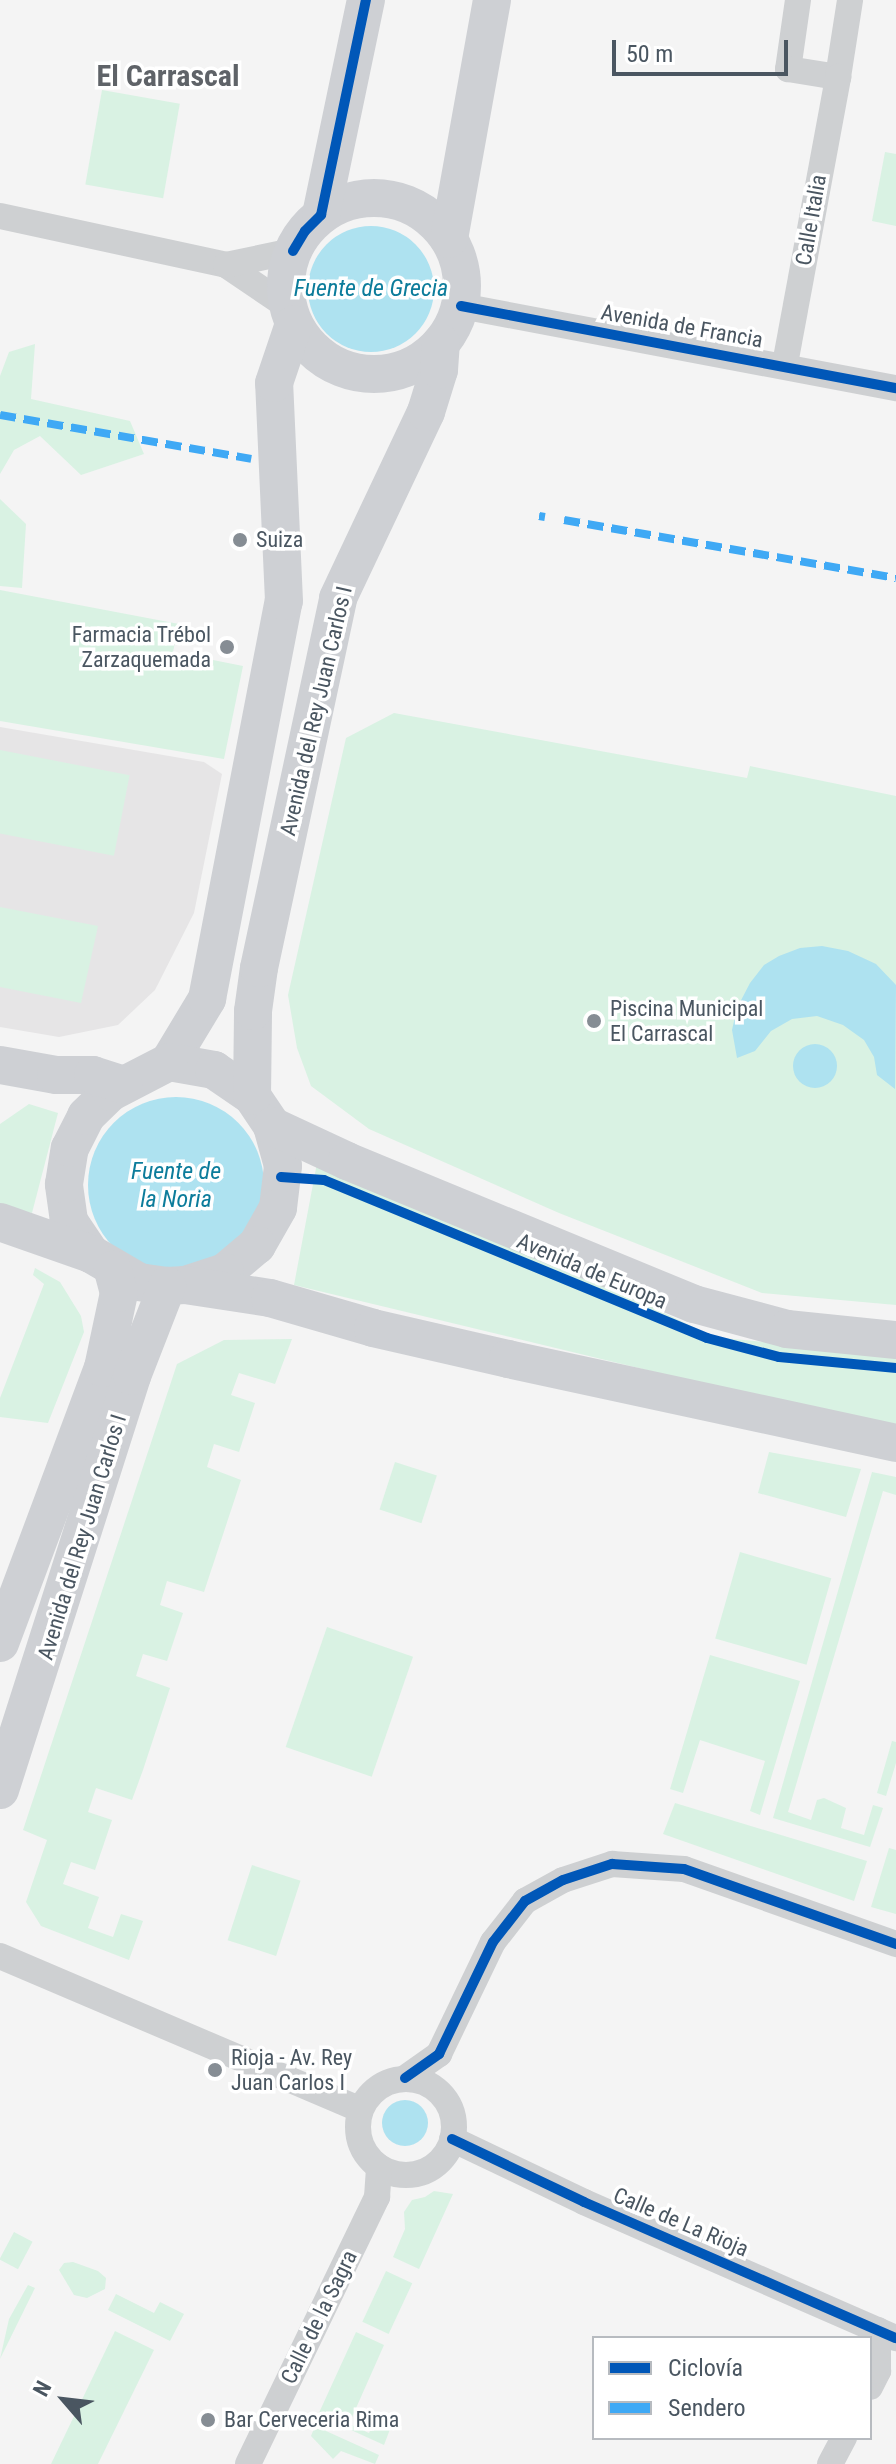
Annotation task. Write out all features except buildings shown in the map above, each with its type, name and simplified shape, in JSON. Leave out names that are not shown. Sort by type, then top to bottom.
[{"type":"main road","points":[[321,215],[366,0]]},
{"type":"main road","points":[[449,239],[492,0]]},
{"type":"main road","points":[[102,1262],[69,1221],[64,1184],[67,1159],[86,1116],[123,1085],[169,1062],[207,999],[284,601],[274,383],[291,316],[285,273],[305,231],[321,215],[347,202],[376,198],[405,203],[430,217],[449,239],[461,272],[461,306],[441,343],[414,365],[380,374],[345,370],[315,352],[291,316]]},
{"type":"main road","name":"Avenida del Rey Juan Carlos I","points":[[262,1111],[253,1011],[259,968],[338,598],[378,507],[426,412],[439,370],[441,343]]},
{"type":"main road","points":[[169,1062],[214,1070],[262,1111],[283,1166],[278,1208],[257,1245],[225,1272],[176,1286]]},
{"type":"main road","points":[[0,1065],[56,1075],[93,1075],[123,1085]]},
{"type":"main road","name":"Avenida de Europa","points":[[262,1111],[347,1161],[684,1300],[787,1329],[896,1340]]},
{"type":"main road","points":[[0,1222],[102,1262],[139,1282],[270,1298],[373,1328],[896,1443]]},
{"type":"main road","name":"Avenida del Rey Juan Carlos I","points":[[0,1643],[103,1368],[119,1293],[102,1262]]},
{"type":"main road","name":"Avenida del Rey Juan Carlos I","points":[[0,1790],[132,1376],[176,1286]]},
{"type":"street","points":[[798,0],[788,69],[838,77]]},
{"type":"street","name":"Calle Italia","points":[[785,364],[850,0]]},
{"type":"street","points":[[0,216],[226,265],[293,251]]},
{"type":"street","points":[[226,265],[291,316]]},
{"type":"street","name":"Avenida de Francia","points":[[461,306],[785,364],[896,388]]},
{"type":"street","points":[[405,2078],[420,2080],[444,2097],[451,2110],[452,2139],[436,2165],[408,2175],[379,2167],[364,2151],[358,2131],[361,2110],[378,2087],[405,2078],[439,2054],[493,1942],[525,1901],[563,1880],[612,1864],[684,1869],[896,1944]]},
{"type":"street","points":[[0,1956],[361,2110]]},
{"type":"street","name":"Calle de La Rioja","points":[[452,2139],[584,2202],[887,2334]]},
{"type":"street","name":"Calle de la Sagra","points":[[248,2464],[377,2197],[379,2167]]},
{"type":"street","points":[[872,2383],[887,2334]]},
{"type":"street","points":[[830,2464],[843,2440]]},
{"type":"shaded area","points":[[0,727],[204,762],[222,774],[194,913],[155,990],[118,1025],[59,1037],[0,1027]]},
{"type":"green space","points":[[102,90],[180,104],[163,198],[85,185]]},
{"type":"green space","points":[[885,152],[896,154],[896,226],[872,221]]},
{"type":"green space","points":[[35,344],[31,399],[130,421],[144,454],[81,475],[40,436],[14,450],[0,474],[0,376],[9,352]]},
{"type":"green space","points":[[0,499],[26,524],[22,588],[0,586]]},
{"type":"green space","points":[[0,590],[179,624],[173,652],[243,666],[224,759],[0,721]]},
{"type":"green space","name":"Piscina Municipal El Carrascal","points":[[394,713],[747,778],[750,766],[896,796],[896,1305],[762,1293],[559,1213],[369,1129],[311,1086],[297,1048],[288,995],[346,738]]},
{"type":"green space","points":[[0,750],[130,775],[114,856],[0,834]]},
{"type":"green space","points":[[0,907],[98,926],[81,1003],[0,987]]},
{"type":"green space","points":[[29,1104],[58,1113],[32,1213],[0,1205],[0,1124]]},
{"type":"green space","points":[[320,1147],[714,1337],[896,1355],[896,1425],[842,1417],[294,1285]]},
{"type":"green space","points":[[35,1268],[60,1282],[81,1316],[84,1332],[48,1423],[0,1417],[0,1398],[44,1284],[33,1275]]},
{"type":"green space","points":[[292,1339],[275,1384],[239,1373],[231,1395],[255,1403],[239,1452],[214,1444],[207,1467],[241,1480],[204,1592],[167,1581],[160,1605],[183,1613],[167,1661],[143,1654],[136,1676],[170,1688],[143,1770],[132,1800],[96,1788],[88,1812],[112,1820],[95,1870],[71,1862],[63,1884],[99,1897],[88,1928],[113,1937],[121,1914],[143,1921],[129,1960],[41,1926],[26,1902],[47,1840],[23,1830],[177,1364],[224,1340]]},
{"type":"green space","points":[[769,1452],[861,1469],[846,1517],[758,1493]]},
{"type":"green space","points":[[395,1462],[437,1476],[421,1523],[380,1510]]},
{"type":"green space","points":[[872,1472],[896,1477],[896,1495],[883,1491],[788,1812],[811,1820],[817,1800],[824,1798],[846,1808],[841,1828],[864,1835],[873,1805],[883,1808],[870,1847],[773,1818]]},
{"type":"green space","points":[[740,1552],[831,1578],[807,1665],[715,1639]]},
{"type":"green space","points":[[327,1627],[413,1657],[372,1777],[286,1747]]},
{"type":"green space","points":[[710,1655],[800,1681],[760,1815],[750,1811],[765,1761],[700,1740],[683,1793],[670,1789]]},
{"type":"green space","points":[[892,1741],[896,1742],[896,1763],[886,1796],[877,1793]]},
{"type":"green space","points":[[675,1803],[867,1861],[854,1901],[663,1834]]},
{"type":"green space","points":[[889,1848],[896,1850],[896,1914],[871,1907]]},
{"type":"green space","points":[[252,1865],[301,1881],[276,1956],[228,1940]]},
{"type":"green space","points":[[434,2191],[453,2194],[419,2269],[393,2257],[405,2229],[404,2212],[412,2200]]},
{"type":"green space","points":[[14,2232],[33,2242],[18,2269],[0,2260]]},
{"type":"green space","points":[[73,2262],[98,2271],[106,2278],[105,2289],[87,2298],[74,2295],[59,2270],[64,2263]]},
{"type":"green space","points":[[386,2271],[412,2283],[389,2334],[362,2322]]},
{"type":"green space","points":[[28,2285],[35,2288],[0,2359],[9,2319]]},
{"type":"green space","points":[[116,2294],[154,2313],[160,2302],[184,2314],[170,2341],[108,2310]]},
{"type":"green space","points":[[115,2331],[154,2350],[98,2464],[51,2464]]},
{"type":"green space","points":[[356,2332],[384,2345],[349,2424],[369,2433],[377,2417],[392,2424],[384,2445],[318,2415]]},
{"type":"green space","points":[[315,2426],[379,2455],[375,2464],[341,2451],[333,2459],[311,2436]]},
{"type":"water","name":"Fuente de Grecia","points":[[371,226],[395,231],[415,245],[429,265],[434,289],[429,313],[415,333],[395,347],[371,352],[347,347],[327,333],[313,313],[308,289],[313,265],[327,245],[347,231]]},
{"type":"water","points":[[822,946],[848,951],[876,964],[896,985],[895,1089],[877,1075],[874,1057],[864,1040],[843,1025],[817,1016],[792,1019],[771,1031],[755,1051],[737,1058],[732,1030],[737,1008],[750,983],[764,965],[779,956],[800,948]]},
{"type":"water","points":[[815,1044],[830,1051],[837,1066],[830,1081],[815,1088],[800,1081],[793,1066],[800,1051]]},
{"type":"water","name":"Fuente de la Noria","points":[[176,1097],[210,1104],[238,1123],[257,1151],[264,1185],[257,1219],[238,1247],[210,1266],[176,1273],[142,1266],[114,1247],[95,1219],[88,1185],[95,1151],[114,1123],[142,1104]]},
{"type":"water","points":[[405,2100],[421,2107],[428,2123],[421,2139],[405,2146],[389,2139],[382,2123],[389,2107]]},
{"type":"marked path","points":[[0,415],[251,459]]},
{"type":"marked path","points":[[539,516],[545,517]]},
{"type":"marked path","points":[[564,520],[896,578]]},
{"type":"cycle path","points":[[293,251],[305,231],[321,215],[366,0]]},
{"type":"cycle path","points":[[461,306],[896,388]]},
{"type":"cycle path","points":[[281,1177],[324,1180],[707,1338],[779,1357],[896,1368]]},
{"type":"cycle path","points":[[405,2078],[439,2054],[493,1942],[525,1901],[563,1880],[612,1864],[684,1869],[896,1944]]},
{"type":"cycle path","points":[[452,2139],[584,2202],[896,2338]]},
{"type":"place","name":"Suiza","points":[[240,540]]},
{"type":"place","name":"Farmacia Trébol Zarzaquemada","points":[[227,647]]},
{"type":"place","name":"Piscina Municipal El Carrascal","points":[[594,1021]]},
{"type":"place","name":"Rioja - Av. Rey Juan Carlos I","points":[[215,2070]]},
{"type":"place","name":"Bar Cerveceria Rima","points":[[208,2420]]},
{"type":"district","name":"El Carrascal","points":[[168,76]]}]
